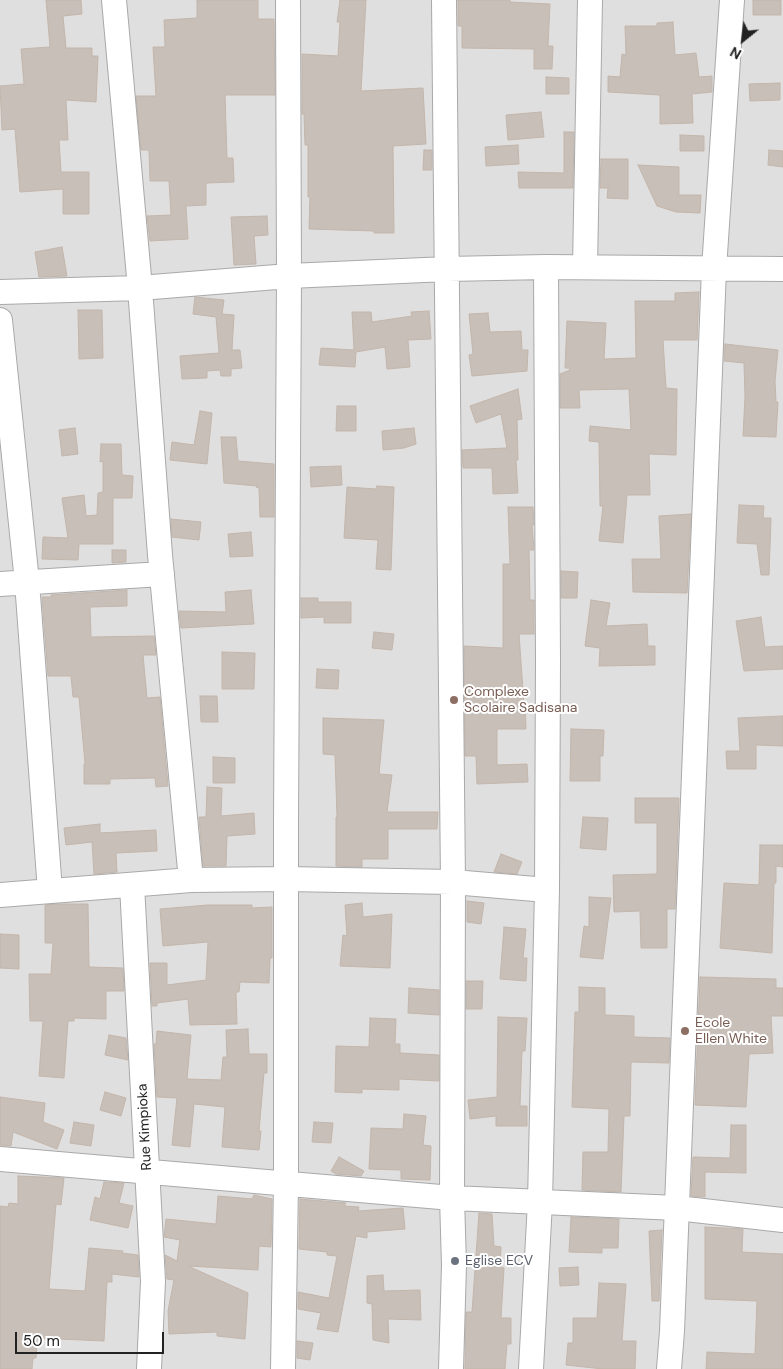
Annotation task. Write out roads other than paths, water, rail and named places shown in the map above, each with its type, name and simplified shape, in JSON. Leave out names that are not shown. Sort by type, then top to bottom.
[{"type":"street","points":[[114,0],[140,288],[162,574],[191,880]]},
{"type":"street","points":[[283,1369],[286,1184],[288,0]]},
{"type":"street","points":[[444,0],[453,882],[452,1198],[454,1265],[451,1369]]},
{"type":"street","points":[[585,267],[590,0]]},
{"type":"street","points":[[669,1369],[714,269],[732,0]]},
{"type":"street","points":[[0,292],[140,288],[289,276],[447,269],[546,267],[783,269]]},
{"type":"street","points":[[531,1369],[540,1202],[547,890],[546,267]]},
{"type":"street","points":[[0,320],[27,582],[50,891]]},
{"type":"street","points":[[0,584],[162,574]]},
{"type":"street","points":[[0,895],[191,880],[286,879],[453,882],[547,890]]},
{"type":"street","name":"Rue Kimpioka","points":[[132,886],[153,1281],[149,1369]]},
{"type":"street","points":[[0,1159],[452,1198],[677,1208],[783,1220]]},
{"type":"place","name":"Complexe Scolaire Sadisana","points":[[454,700]]},
{"type":"place","name":"Ecole Ellen White","points":[[685,1031]]},
{"type":"place","name":"Eglise ECV","points":[[455,1261]]}]
